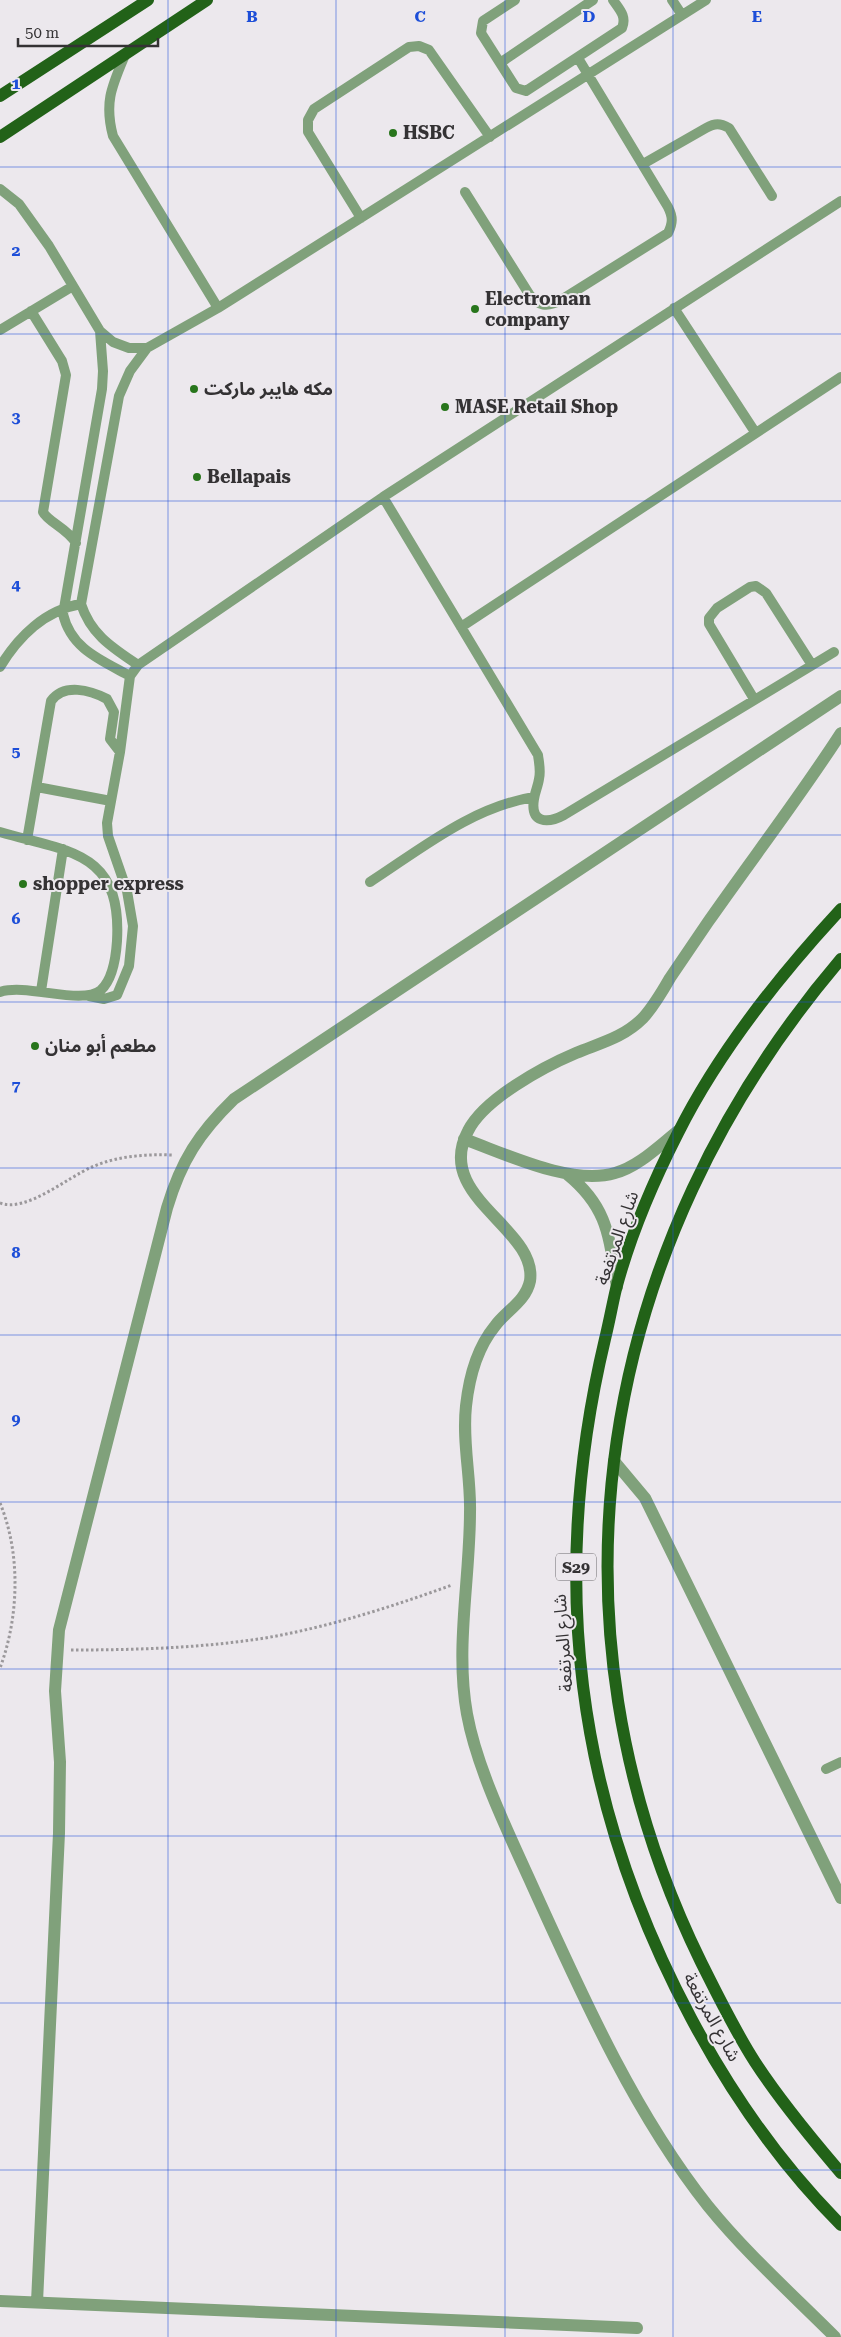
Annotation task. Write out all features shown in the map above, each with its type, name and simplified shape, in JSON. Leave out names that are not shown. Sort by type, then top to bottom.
[{"type":"main road","points":[[0,96],[148,0]]},
{"type":"main road","points":[[0,137],[207,0]]},
{"type":"main road","name":"شارع المرتفعة","points":[[841,909],[809,944],[764,999],[733,1042],[678,1131],[644,1207],[617,1287],[593,1392],[582,1460],[576,1528],[576,1597],[580,1666],[590,1734],[604,1801],[624,1866],[649,1931],[678,1993],[710,2052],[746,2109],[786,2164],[841,2225]]},
{"type":"main road","name":"شارع المرتفعة","points":[[841,959],[784,1030],[752,1077],[723,1127],[677,1220],[642,1320],[630,1368],[614,1462],[608,1553],[611,1650],[626,1748],[652,1844],[689,1937],[736,2029],[755,2062],[782,2100],[841,2173]]},
{"type":"street","points":[[37,2302],[59,1833],[60,1762],[55,1690],[56,1650],[68,1590],[167,1208],[176,1179],[188,1155],[211,1122],[234,1099],[841,696]]},
{"type":"street","points":[[835,2337],[731,2234],[687,2179],[650,2120],[585,1998],[520,1857],[471,1735],[466,1711],[462,1669],[470,1516],[465,1427],[470,1385],[478,1356],[488,1335],[501,1318],[523,1298],[530,1278],[528,1260],[524,1253],[472,1191],[467,1182],[461,1161],[464,1139],[476,1118],[520,1083],[560,1060],[622,1035],[646,1014],[693,942],[773,833],[841,733]]},
{"type":"street","points":[[464,1139],[567,1174],[599,1176],[616,1173],[632,1166],[678,1131]]},
{"type":"street","points":[[567,1174],[591,1197],[599,1210],[608,1238],[617,1287]]},
{"type":"street","points":[[614,1462],[645,1498],[841,1898]]},
{"type":"street","points":[[0,2301],[636,2328]]},
{"type":"lane","points":[[514,0],[483,21],[481,33],[516,88],[526,91],[622,28],[625,22],[613,0]]},
{"type":"lane","points":[[500,63],[593,0]]},
{"type":"lane","points":[[672,0],[682,16]]},
{"type":"lane","points":[[138,665],[96,634],[84,615],[81,604],[119,396],[130,372],[147,348],[218,308],[706,0]]},
{"type":"lane","points":[[360,218],[308,132],[308,120],[314,109],[409,47],[419,46],[429,50],[490,137]]},
{"type":"lane","points":[[125,56],[110,90],[109,119],[113,136],[218,308]]},
{"type":"lane","points":[[465,192],[535,302],[543,305],[552,305],[668,233],[672,225],[672,215],[578,58]]},
{"type":"lane","points":[[643,164],[713,124],[722,124],[729,128],[772,196]]},
{"type":"lane","points":[[0,189],[19,204],[49,246],[100,331],[113,342],[121,345],[130,348],[147,348]]},
{"type":"lane","points":[[0,992],[7,990],[41,991],[104,999],[117,995],[124,982],[132,953],[133,926],[131,908],[108,836],[107,823],[120,752],[130,676],[138,665],[383,498],[841,201]]},
{"type":"lane","points":[[0,330],[73,286]]},
{"type":"lane","points":[[674,308],[755,432]]},
{"type":"lane","points":[[31,311],[62,361],[66,374],[43,507],[45,516],[69,533],[76,543]]},
{"type":"lane","points":[[100,331],[103,371],[102,389],[64,607],[66,627],[80,648],[130,676]]},
{"type":"lane","points":[[461,627],[841,377]]},
{"type":"lane","points":[[383,498],[538,755],[539,780],[533,809],[536,816],[550,822],[834,652]]},
{"type":"lane","points":[[54,522],[71,521],[81,515]]},
{"type":"lane","points":[[754,699],[709,624],[712,612],[750,587],[756,586],[766,593],[812,665]]},
{"type":"lane","points":[[0,667],[22,638],[37,624],[64,607],[81,604]]},
{"type":"lane","points":[[27,840],[51,701],[56,694],[64,690],[83,692],[107,699],[114,712],[110,739],[120,752]]},
{"type":"lane","points":[[37,787],[111,801]]},
{"type":"lane","points":[[370,882],[483,811],[517,800],[534,797]]},
{"type":"lane","points":[[0,832],[81,856],[93,863],[103,873],[114,898],[117,933],[112,968],[108,980],[100,990],[89,996]]},
{"type":"lane","points":[[41,991],[63,850]]},
{"type":"lane","points":[[826,1769],[841,1762]]},
{"type":"path","points":[[0,1203],[5,1205],[20,1204],[92,1167],[121,1158],[154,1154],[188,1155]]},
{"type":"path","points":[[0,1503],[10,1536],[15,1579],[11,1625],[0,1668]]},
{"type":"path","points":[[56,1650],[161,1650],[265,1638],[368,1614],[467,1580]]},
{"type":"place","name":"HSBC","points":[[393,133]]},
{"type":"place","name":"Electroman company","points":[[475,309]]},
{"type":"place","name":"مكه هايبر ماركت","points":[[194,389]]},
{"type":"place","name":"MASE Retail Shop","points":[[445,407]]},
{"type":"place","name":"Bellapais","points":[[197,477]]},
{"type":"place","name":"shopper express","points":[[23,884]]},
{"type":"place","name":"مطعم أبو منان","points":[[35,1046]]}]
